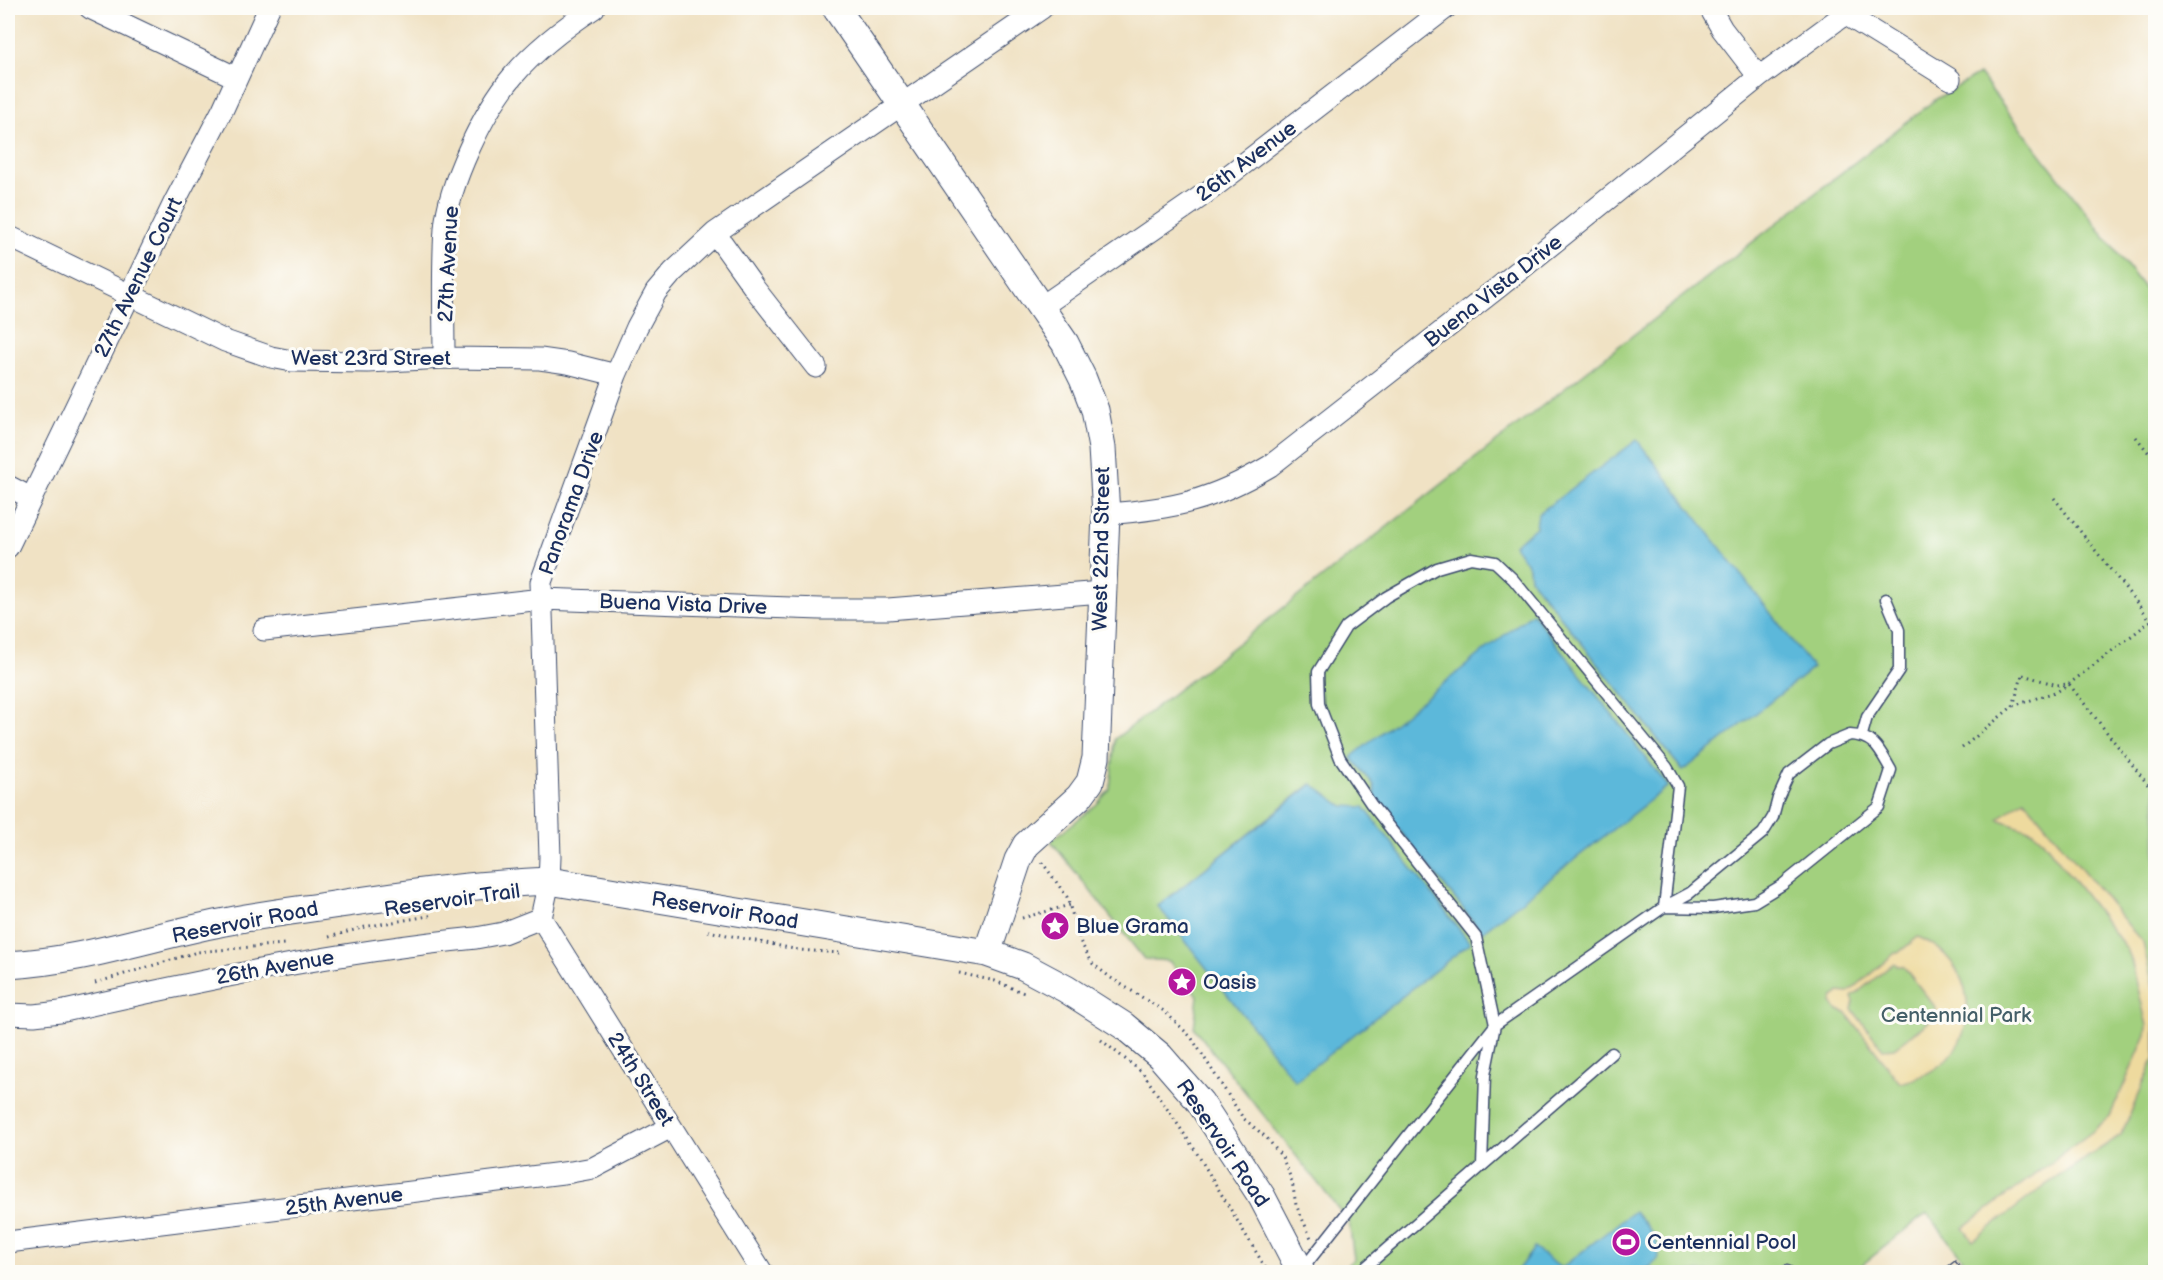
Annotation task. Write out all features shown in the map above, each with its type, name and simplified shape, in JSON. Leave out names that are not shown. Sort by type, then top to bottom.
[{"type":"street","points":[[90,8],[237,78]]},
{"type":"street","name":"27th Avenue Court","points":[[8,547],[269,8]]},
{"type":"street","name":"27th Avenue","points":[[444,358],[445,228],[451,193],[461,166],[492,108],[512,77],[565,27],[594,8]]},
{"type":"street","name":"West 22nd Street","points":[[836,8],[1065,343],[1095,410],[1102,448],[1106,514],[1096,758],[1090,782],[1079,797],[1026,845],[1018,860],[999,912],[987,953]]},
{"type":"street","name":"Panorama Drive","points":[[549,881],[542,582],[616,375],[637,327],[656,292],[673,272],[715,233],[1042,8]]},
{"type":"street","name":"26th Avenue","points":[[1041,307],[1206,194],[1446,8]]},
{"type":"street","points":[[1710,8],[1722,29],[1759,77]]},
{"type":"street","points":[[1848,11],[1950,79]]},
{"type":"street","name":"Buena Vista Drive","points":[[1106,514],[1142,512],[1196,502],[1239,484],[1270,466],[1500,286],[1759,77],[1848,11]]},
{"type":"street","points":[[715,233],[816,367]]},
{"type":"street","name":"West 23rd Street","points":[[8,236],[225,341],[271,357],[292,361],[368,362],[444,358],[540,359],[568,363],[616,375]]},
{"type":"street","points":[[8,486],[32,498]]},
{"type":"street","name":"Buena Vista Drive","points":[[264,630],[542,599],[821,609],[888,609],[1102,592]]},
{"type":"street","points":[[541,918],[549,881]]},
{"type":"street","name":"Reservoir Road","points":[[8,965],[33,964],[103,952],[229,921],[408,894],[500,883],[549,881],[987,953],[1023,966],[1066,989],[1124,1026],[1160,1056],[1200,1102],[1222,1135],[1262,1197],[1301,1272]]},
{"type":"street","name":"26th Avenue","points":[[8,1014],[34,1015],[60,1012],[213,977],[284,964],[476,938],[503,933],[541,918]]},
{"type":"street","name":"24th Street","points":[[541,918],[762,1272]]},
{"type":"street","name":"25th Avenue","points":[[8,1242],[571,1172],[593,1167],[671,1127]]},
{"type":"lane","points":[[1482,1166],[1485,1075],[1496,1025],[1476,937],[1371,804],[1340,758],[1319,704],[1318,672],[1346,627],[1386,597],[1437,568],[1471,558],[1495,562],[1513,579],[1667,767],[1678,786],[1664,907]]},
{"type":"lane","points":[[1862,735],[1867,717],[1899,670],[1899,630],[1886,599]]},
{"type":"lane","points":[[1301,1272],[1496,1025],[1664,907],[1690,893],[1762,833],[1773,817],[1778,798],[1789,774],[1828,744],[1850,735],[1862,735],[1874,743],[1891,770],[1879,807],[1782,885],[1754,902],[1713,908],[1664,907]]},
{"type":"lane","points":[[1360,1272],[1612,1053]]},
{"type":"path","points":[[2136,436],[2156,462]]},
{"type":"path","points":[[2054,498],[2156,627]]},
{"type":"path","points":[[1962,748],[2013,706],[2058,691],[2069,684],[2156,617]]},
{"type":"path","points":[[2013,706],[2023,674],[2057,685],[2069,684]]},
{"type":"path","points":[[2069,684],[2156,795]]},
{"type":"path","points":[[999,912],[1016,919],[1070,905]]},
{"type":"path","name":"Reservoir Trail","points":[[323,938],[369,926],[439,914]]},
{"type":"path","points":[[705,931],[799,951],[841,953]]},
{"type":"path","points":[[91,984],[197,952],[291,944]]},
{"type":"path","points":[[951,971],[995,981],[1028,995]]},
{"type":"path","points":[[1099,1038],[1143,1073],[1191,1143],[1268,1272]]},
{"type":"green space","name":"Centennial Park","points":[[1979,74],[2155,302],[2156,1255],[2133,1272],[1973,1272],[1927,1213],[1853,1272],[1338,1272],[1354,1259],[1349,1222],[1194,1028],[1198,996],[1169,961],[1144,959],[1051,841],[1097,804],[1110,789],[1115,739],[1936,99]],"holes":[[[1537,527],[1683,771],[1530,578],[1529,567]],[[1311,784],[1343,806],[1158,906]],[[1374,785],[1482,932],[1376,801]]]},
{"type":"sand","points":[[2024,799],[2143,943],[2155,995],[2155,1057],[2121,1135],[2044,1186],[1973,1241],[1963,1228],[2110,1116],[2146,1035],[2147,1026],[2127,949],[2040,837],[2034,832],[1998,819]]},
{"type":"sand","points":[[1918,937],[1945,955],[1955,967],[1962,981],[1967,1012],[1965,1028],[1959,1043],[1948,1058],[1926,1074],[1900,1083],[1846,1013],[1837,1010],[1832,1002],[1839,992],[1848,993],[1895,953]],"holes":[[[1894,963],[1903,966],[1936,1008],[1935,1017],[1894,1048],[1883,1049],[1852,1009],[1854,1002],[1852,997]]]},
{"type":"water","points":[[1637,440],[1813,668],[1683,771],[1530,578],[1529,567],[1514,545],[1536,527],[1538,514]]},
{"type":"water","points":[[1532,613],[1668,786],[1482,932],[1376,801],[1374,785],[1351,757]]},
{"type":"water","points":[[1312,784],[1343,806],[1364,807],[1470,943],[1295,1081],[1158,906]]},
{"type":"water","name":"Centennial Pool","points":[[1634,1211],[1652,1234],[1658,1246],[1657,1260],[1650,1267],[1634,1272],[1516,1272],[1534,1248],[1561,1268]]},
{"type":"building","points":[[1955,1261],[1964,1272],[1941,1272]]},
{"type":"place","name":"Blue Grama","points":[[1055,926]]},
{"type":"place","name":"Oasis","points":[[1182,982]]},
{"type":"place","name":"Centennial Pool","points":[[1626,1242]]}]
